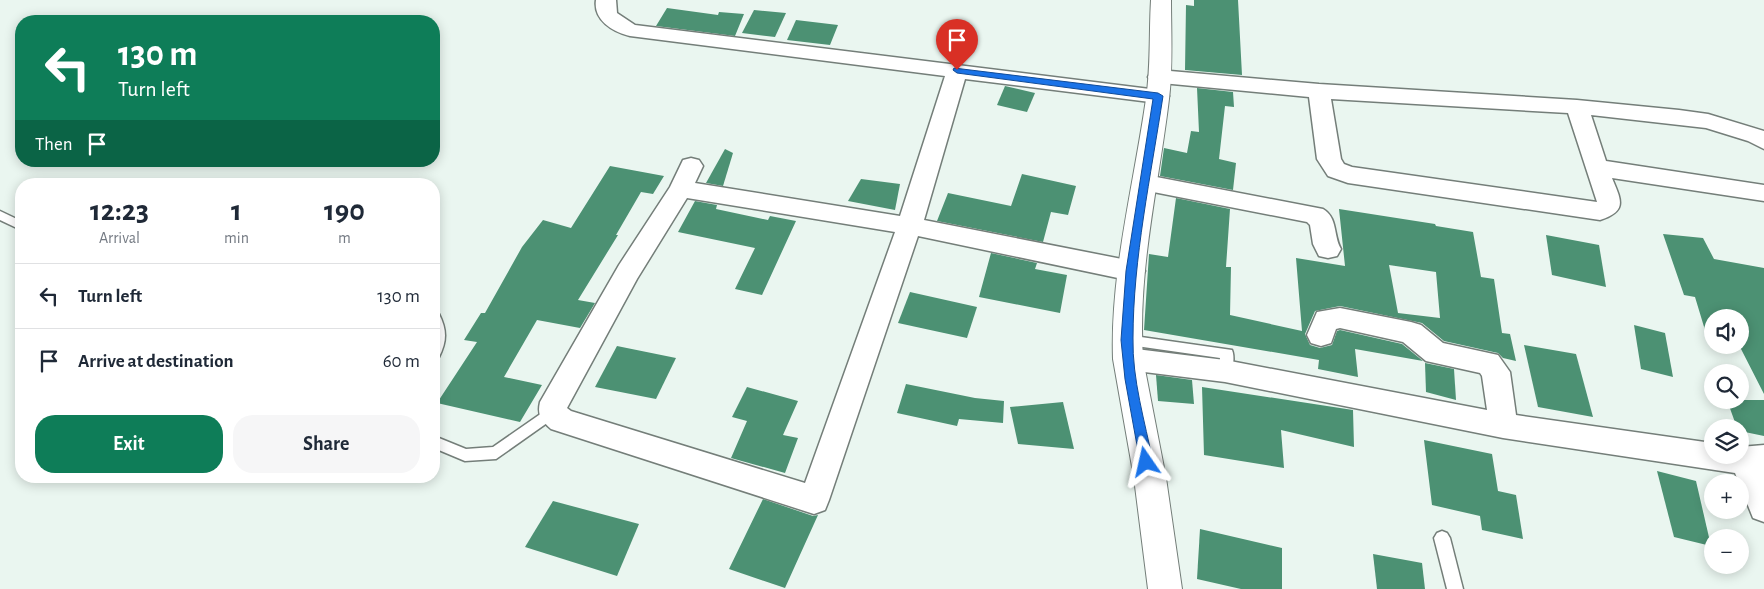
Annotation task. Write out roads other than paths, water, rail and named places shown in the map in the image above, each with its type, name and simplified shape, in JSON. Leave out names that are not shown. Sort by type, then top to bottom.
[{"type":"street","points":[[606,0],[604,8],[606,14],[630,30],[674,37],[957,70],[1158,87],[1319,91],[1577,107],[1695,118],[1756,136],[1764,141]]},
{"type":"street","points":[[1161,0],[1158,87],[1146,183],[1132,271],[1127,350],[1150,478],[1165,589]]},
{"type":"street","points":[[957,70],[939,135],[909,226],[814,500],[561,420],[552,412],[554,402],[686,178],[909,226],[1132,271]]},
{"type":"street","points":[[1319,91],[1329,159],[1336,170],[1348,175],[1600,211],[1608,206],[1610,201],[1596,168],[1577,107]]},
{"type":"street","points":[[1596,168],[1764,193]]},
{"type":"street","points":[[1146,183],[1314,214],[1320,217],[1322,221],[1323,240],[1328,249]]},
{"type":"street","points":[[1321,335],[1326,318],[1340,318],[1411,333],[1436,352],[1488,363],[1496,372],[1503,426]]},
{"type":"street","points":[[1127,350],[1503,426],[1755,459],[1764,508]]},
{"type":"lane","points":[[0,215],[15,223]]},
{"type":"lane","points":[[440,327],[440,340]]},
{"type":"lane","points":[[440,445],[465,455],[496,453],[552,412]]},
{"type":"lane","points":[[1442,538],[1455,589]]}]
